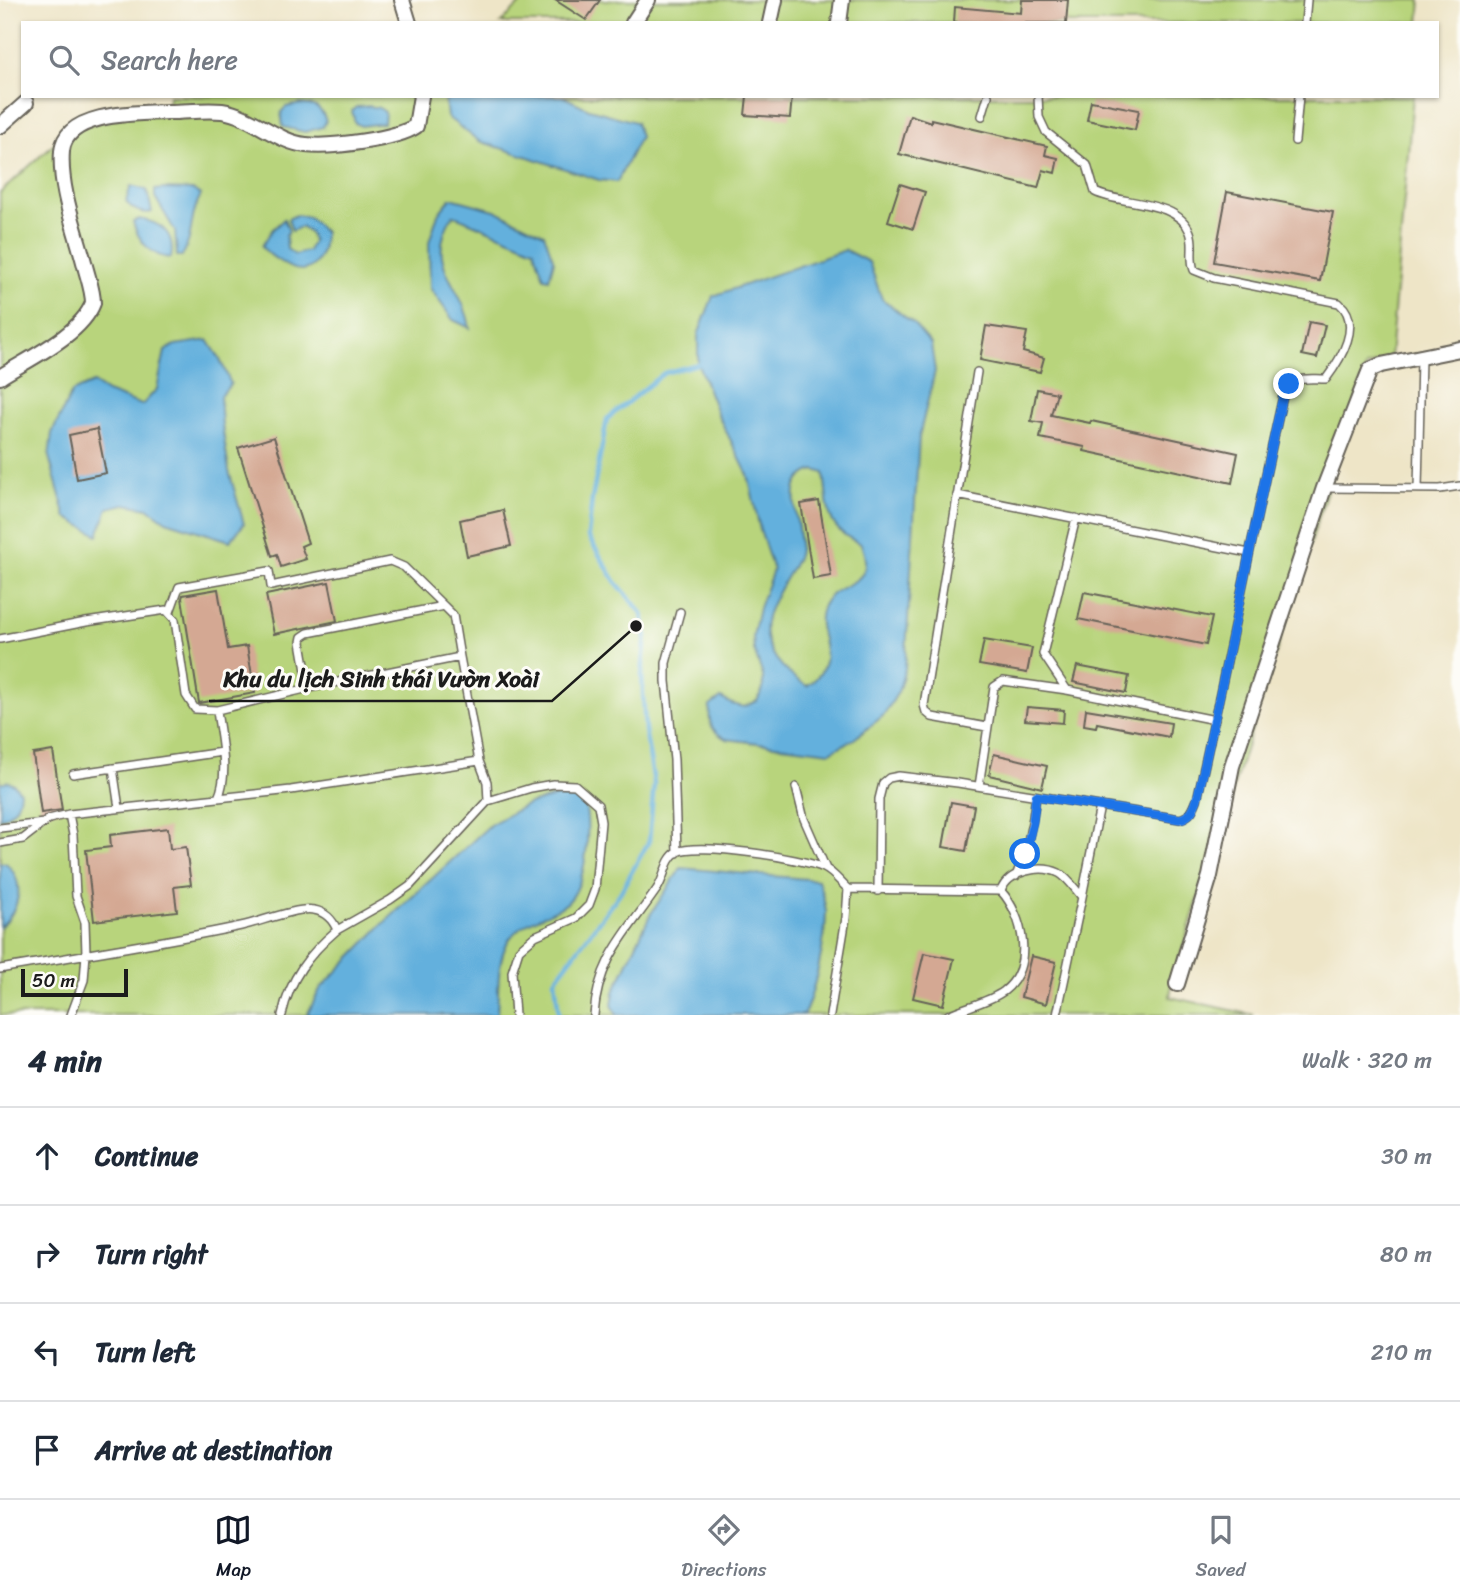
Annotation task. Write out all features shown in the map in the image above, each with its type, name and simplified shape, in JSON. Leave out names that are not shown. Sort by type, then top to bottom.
[{"type":"street","points":[[402,0],[408,21]]},
{"type":"street","points":[[634,21],[648,0]]},
{"type":"street","points":[[770,21],[775,0]]},
{"type":"street","points":[[839,21],[842,0]]},
{"type":"street","points":[[0,377],[76,328],[89,313],[93,303],[62,176],[62,148],[71,134],[91,120],[110,115],[224,111],[288,140],[317,146],[407,132],[416,126],[421,98]]},
{"type":"street","points":[[0,126],[26,103]]},
{"type":"street","points":[[1177,984],[1210,876],[1232,766],[1324,488],[1370,370],[1381,365],[1460,349]]},
{"type":"lane","points":[[1305,21],[1307,0]]},
{"type":"lane","points":[[982,116],[987,98]]},
{"type":"lane","points":[[878,891],[879,799],[883,783],[888,778],[899,776],[979,786],[1180,819],[1188,817],[1197,800],[1283,396],[1289,384],[1296,380],[1326,379],[1336,366],[1351,327],[1347,310],[1339,303],[1214,278],[1194,270],[1191,262],[1193,245],[1190,231],[1185,224],[1173,214],[1158,208],[1130,200],[1107,198],[1095,192],[1087,165],[1046,132],[1039,117],[1038,98]]},
{"type":"lane","points":[[1295,141],[1299,98]]},
{"type":"lane","points":[[1418,489],[1421,357]]},
{"type":"lane","points":[[976,372],[924,705],[926,712],[932,717],[987,727]]},
{"type":"lane","points":[[1324,488],[1418,489],[1460,486]]},
{"type":"lane","points":[[957,495],[1249,553]]},
{"type":"lane","points":[[1067,690],[1043,654],[1076,519]]},
{"type":"lane","points":[[170,612],[178,587],[269,571],[271,586],[390,561],[404,567],[453,615],[479,761],[487,782],[488,801]]},
{"type":"lane","points":[[309,688],[302,637],[444,606]]},
{"type":"lane","points":[[0,639],[166,610],[177,625],[189,702],[195,709],[217,710],[460,657]]},
{"type":"lane","points":[[677,853],[674,760],[666,663],[680,612]]},
{"type":"lane","points":[[979,786],[994,687],[1003,681],[1067,690],[1215,720]]},
{"type":"lane","points":[[217,710],[222,752],[222,790],[218,798]]},
{"type":"lane","points":[[73,774],[222,752]]},
{"type":"lane","points":[[0,843],[23,839],[49,819],[69,814],[291,790],[479,761]]},
{"type":"lane","points":[[113,768],[120,808]]},
{"type":"lane","points":[[282,1015],[293,980],[321,943],[337,930],[411,886],[488,801],[531,788],[554,784],[575,785],[598,805],[601,822],[595,889],[589,905],[576,918],[536,936],[519,950],[512,972],[514,1015]]},
{"type":"lane","points":[[796,787],[804,819],[826,869],[848,890],[1001,891],[1010,901],[1016,913],[1023,944],[1022,963],[1012,983],[1003,992],[948,1015]]},
{"type":"lane","points":[[1016,876],[1033,822],[1036,796]]},
{"type":"lane","points":[[1057,1015],[1100,806]]},
{"type":"lane","points":[[69,814],[73,835],[76,896],[85,922],[86,954],[84,980],[71,1015]]},
{"type":"lane","points":[[0,828],[44,823]]},
{"type":"lane","points":[[594,1015],[601,975],[613,948],[659,886],[671,858],[677,853],[690,848],[763,855],[826,869]]},
{"type":"lane","points":[[1001,891],[1003,885],[1027,870],[1057,872],[1068,880],[1082,897]]},
{"type":"lane","points":[[830,1015],[848,890]]},
{"type":"lane","points":[[0,969],[242,926],[313,909],[334,921],[337,930]]},
{"type":"green space","points":[[524,0],[1421,0],[1419,21],[503,21]]},
{"type":"green space","points":[[169,98],[1413,98],[1390,358],[1366,367],[1172,982],[1170,997],[1254,1015],[0,1015],[0,193],[71,128],[168,107]]},
{"type":"water","points":[[449,98],[566,98],[589,109],[636,122],[640,137],[617,182],[599,180],[479,141],[447,117],[445,101]]},
{"type":"water","points":[[300,104],[319,109],[326,121],[323,127],[305,132],[283,127],[281,112],[286,107]]},
{"type":"water","points":[[369,106],[385,112],[384,123],[361,126],[355,123],[352,111],[356,107]]},
{"type":"water","points":[[131,186],[147,190],[152,212],[141,212],[128,204],[126,201]]},
{"type":"water","points":[[155,190],[193,190],[201,195],[182,256],[177,256],[175,231],[155,197]]},
{"type":"water","points":[[451,198],[495,210],[544,234],[554,261],[549,279],[544,278],[534,249],[453,215],[445,233],[443,261],[466,312],[470,328],[453,320],[430,288],[429,242],[438,214]]},
{"type":"water","points":[[296,215],[310,218],[324,232],[321,253],[317,260],[312,266],[298,270],[270,255],[262,246],[272,230],[284,219],[289,231],[286,236],[287,249],[295,255],[308,251],[313,241],[309,232],[301,227],[292,231],[288,219]]},
{"type":"water","points":[[139,219],[154,223],[165,231],[171,242],[171,258],[157,254],[146,246],[133,222]]},
{"type":"water","points":[[845,250],[869,262],[882,299],[914,324],[931,344],[935,371],[919,437],[905,669],[898,692],[884,715],[853,740],[830,752],[726,739],[714,730],[710,722],[710,706],[721,698],[744,707],[757,701],[763,689],[763,676],[754,650],[753,636],[759,608],[773,570],[760,530],[748,475],[718,415],[698,364],[698,335],[713,296]],"holes":[[[815,470],[824,473],[830,516],[840,531],[861,544],[865,559],[860,577],[828,598],[822,608],[820,628],[826,657],[818,676],[807,686],[783,668],[771,651],[765,632],[773,602],[798,554],[795,504],[797,483],[804,475]]]},
{"type":"water","points":[[208,340],[231,384],[220,396],[222,425],[229,471],[244,524],[230,541],[166,521],[148,508],[125,504],[108,508],[98,535],[66,517],[49,457],[52,433],[72,392],[93,383],[107,392],[142,405],[157,389],[165,351],[175,345]]},
{"type":"water","points":[[8,781],[20,791],[19,797],[15,808],[0,819],[0,783]]},
{"type":"water","points":[[561,795],[574,795],[585,804],[587,843],[582,874],[571,898],[563,906],[520,928],[509,940],[500,967],[497,1015],[307,1015],[320,989],[385,922],[491,824],[526,805]]},
{"type":"water","points":[[0,863],[6,863],[12,871],[18,887],[18,896],[12,912],[0,927]]},
{"type":"water","points":[[681,868],[818,880],[826,923],[816,979],[804,1015],[617,1015],[612,1005],[614,992],[650,915]]},
{"type":"building","points":[[555,0],[600,0],[586,20]]},
{"type":"building","points":[[1022,0],[1068,0],[1066,21],[954,21],[955,7],[1021,13]]},
{"type":"building","points":[[747,98],[792,98],[790,118],[745,115]]},
{"type":"building","points":[[1091,101],[1139,110],[1135,130],[1087,120]]},
{"type":"building","points":[[910,115],[931,122],[931,119],[1047,146],[1045,155],[1058,158],[1055,173],[1043,170],[1038,188],[899,154]]},
{"type":"building","points":[[900,184],[925,192],[913,229],[888,221]]},
{"type":"building","points":[[1227,192],[1333,212],[1320,281],[1214,262]]},
{"type":"building","points":[[1309,322],[1325,325],[1317,358],[1302,355]]},
{"type":"building","points":[[986,326],[1027,332],[1023,352],[1044,358],[1040,372],[980,360]]},
{"type":"building","points":[[1037,389],[1057,393],[1051,415],[1238,453],[1232,483],[1084,451],[1085,447],[1040,438],[1043,423],[1031,421]]},
{"type":"building","points":[[97,429],[106,473],[77,479],[69,435]]},
{"type":"building","points":[[274,437],[308,543],[301,546],[306,559],[281,567],[277,554],[272,556],[238,448]]},
{"type":"building","points":[[819,501],[831,576],[813,579],[801,504]]},
{"type":"building","points":[[503,510],[511,546],[467,556],[460,520]]},
{"type":"building","points":[[329,582],[337,621],[274,634],[266,595]]},
{"type":"building","points":[[218,589],[228,649],[247,646],[255,693],[199,703],[182,598],[183,595]]},
{"type":"building","points":[[1084,592],[1212,617],[1206,645],[1078,619]]},
{"type":"building","points":[[984,640],[1032,648],[1027,673],[979,665]]},
{"type":"building","points":[[1077,666],[1129,676],[1126,693],[1073,682]]},
{"type":"building","points":[[1027,707],[1064,710],[1063,723],[1025,720]]},
{"type":"building","points":[[1086,709],[1171,723],[1169,737],[1097,723],[1096,727],[1084,725]]},
{"type":"building","points":[[53,751],[62,810],[41,813],[33,754]]},
{"type":"building","points":[[994,754],[1047,766],[1042,788],[989,775]]},
{"type":"building","points":[[951,802],[974,806],[966,851],[943,847]]},
{"type":"building","points":[[168,828],[170,849],[186,847],[191,885],[174,887],[177,911],[94,921],[86,850],[111,847],[110,835]]},
{"type":"building","points":[[924,953],[954,959],[943,1005],[913,998]]},
{"type":"building","points":[[1031,956],[1056,962],[1046,1004],[1021,997]]},
{"type":"waterway","points":[[559,1015],[555,980],[620,893],[649,841],[654,783],[645,730],[642,675],[646,634],[642,613],[615,581],[588,536],[607,419],[664,373],[698,364]]},
{"type":"place","name":"Khu du lịch Sinh thái Vườn Xoài","points":[[636,626]]},
{"type":"route","points":[[1025,854],[1036,796],[1180,819],[1188,817],[1192,812],[1215,720],[1283,396],[1289,384]]}]
